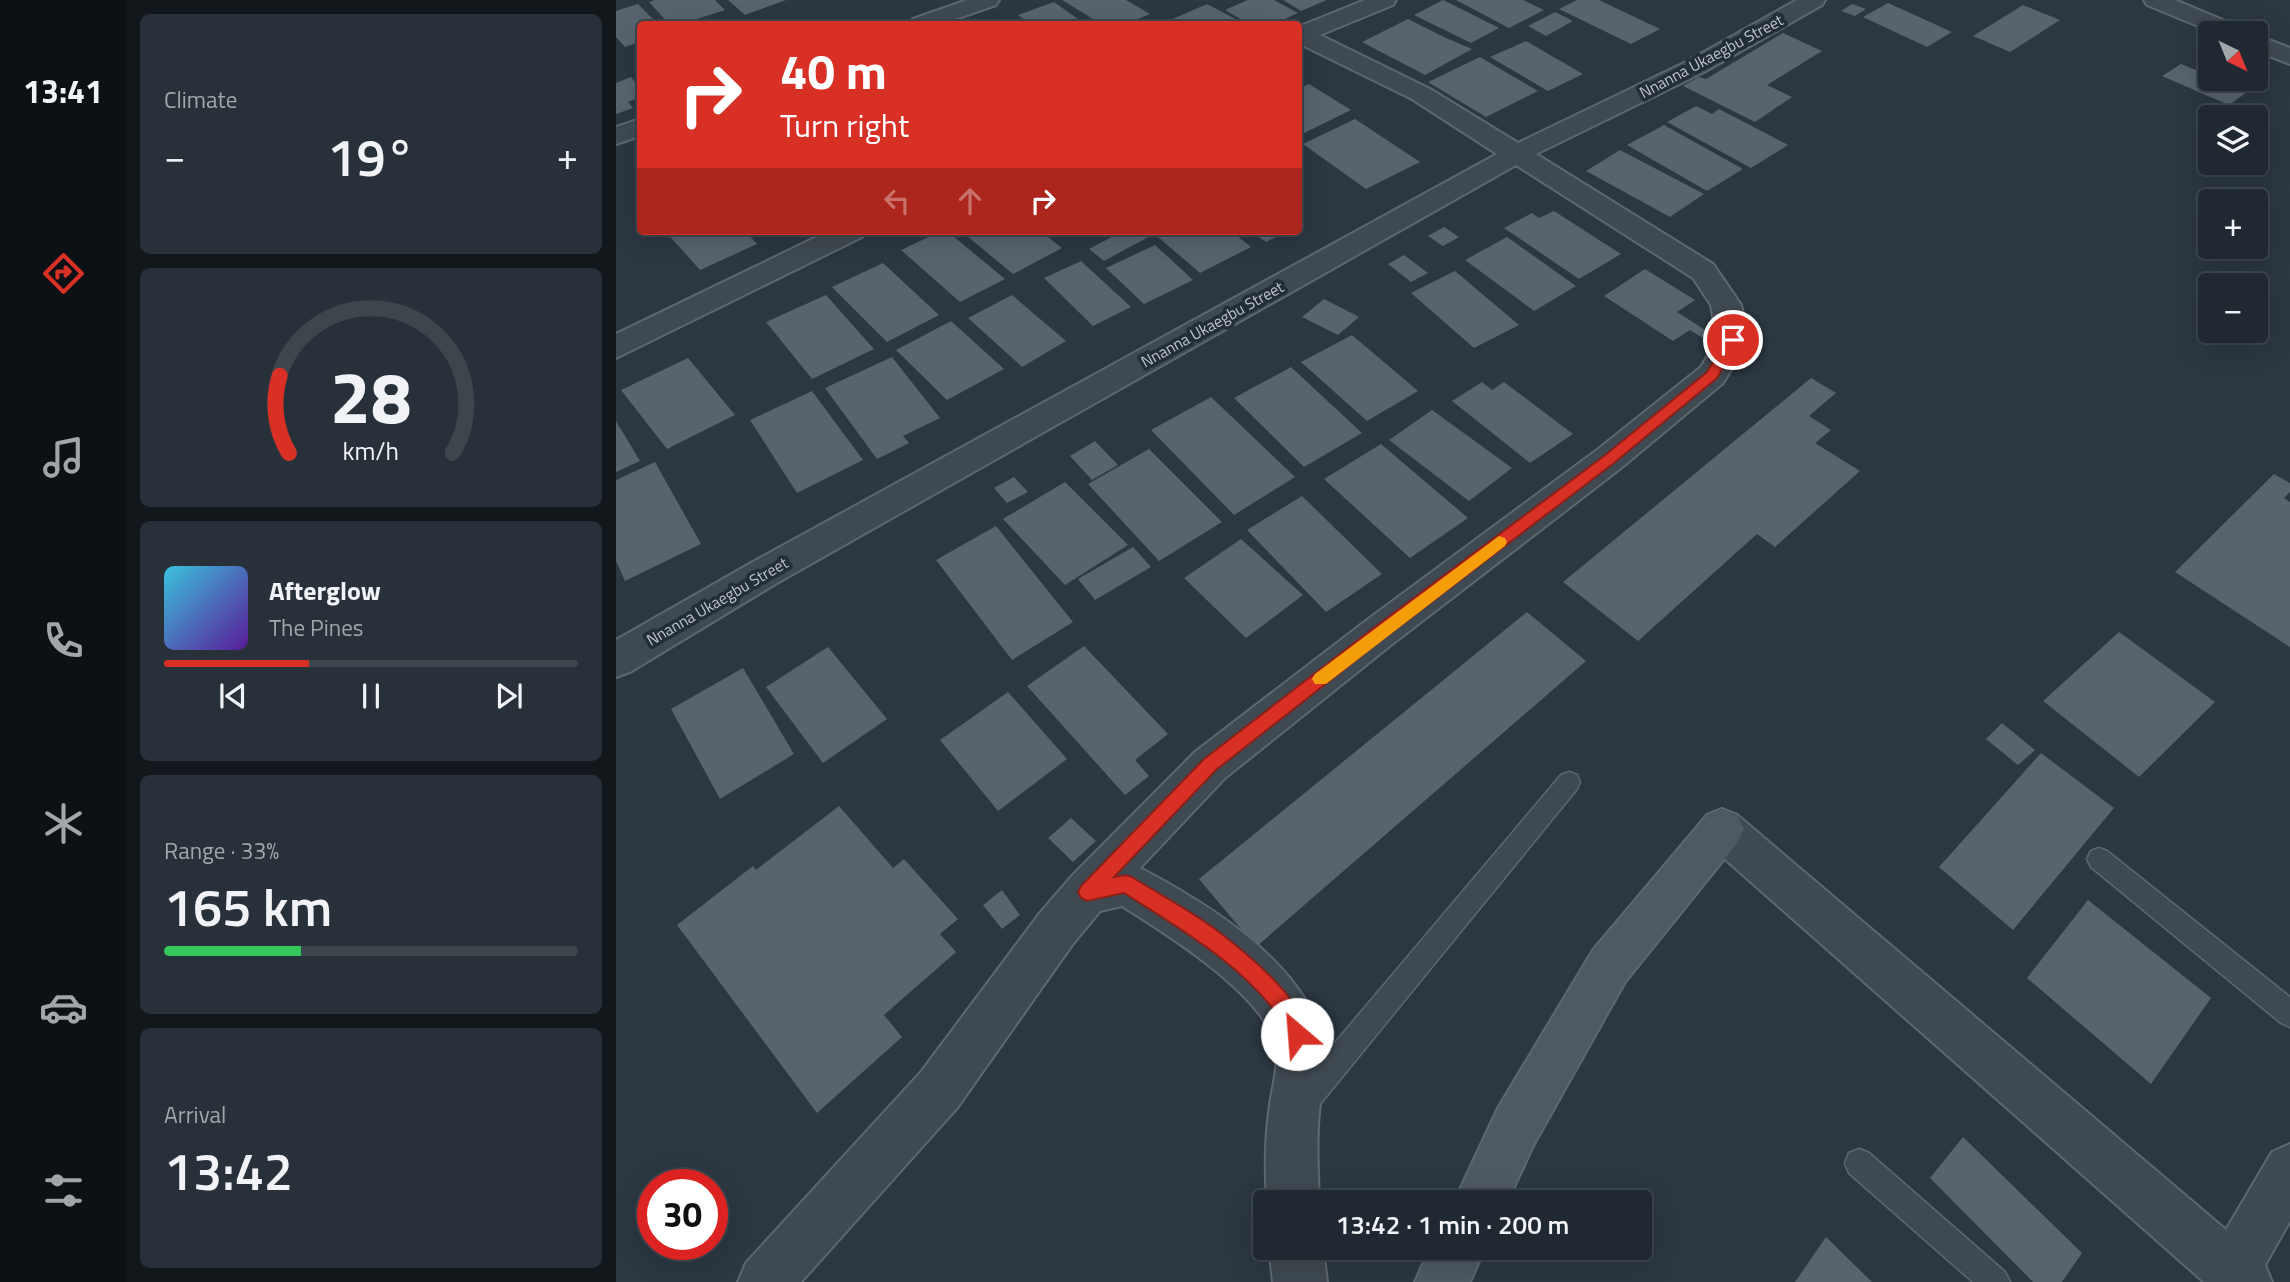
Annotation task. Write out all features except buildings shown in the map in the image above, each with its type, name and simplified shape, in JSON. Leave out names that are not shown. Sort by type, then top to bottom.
[{"type":"main road","points":[[1486,1190],[1516,1126],[1609,966],[1722,829]]},
{"type":"main road","points":[[1442,1282],[1452,1260]]},
{"type":"street","points":[[929,21],[988,0]]},
{"type":"street","points":[[1302,34],[1385,0]]},
{"type":"street","name":"Nnanna Ukaegbu Street","points":[[616,660],[776,566],[1518,153],[1695,68],[1814,0]]},
{"type":"street","points":[[2155,0],[2205,21]]},
{"type":"street","points":[[765,1282],[939,1090],[1056,929],[1087,892],[1210,765],[1377,634],[1620,451],[1712,375],[1733,340],[1726,305],[1703,271],[1421,94],[1302,36]]},
{"type":"street","points":[[2268,47],[2290,57]]},
{"type":"street","points":[[616,136],[637,128]]},
{"type":"street","points":[[616,348],[713,297],[814,239],[833,235]]},
{"type":"street","points":[[1722,829],[2238,1277],[2290,1170]]},
{"type":"street","points":[[1087,892],[1126,884],[1215,940],[1272,992],[1293,1019],[1300,1049],[1294,1114],[1293,1190]]},
{"type":"street","points":[[1297,1260],[1300,1282]]},
{"type":"lane","points":[[1294,1114],[1569,782]]},
{"type":"lane","points":[[2099,859],[2290,1014]]},
{"type":"lane","points":[[1859,1163],[1995,1282]]},
{"type":"slow traffic","points":[[1320,679],[1499,542]]},
{"type":"route","points":[[1297,1034],[1293,1019],[1272,992],[1215,940],[1126,884],[1087,892],[1210,765],[1377,634],[1609,459],[1712,375],[1733,340]]}]
